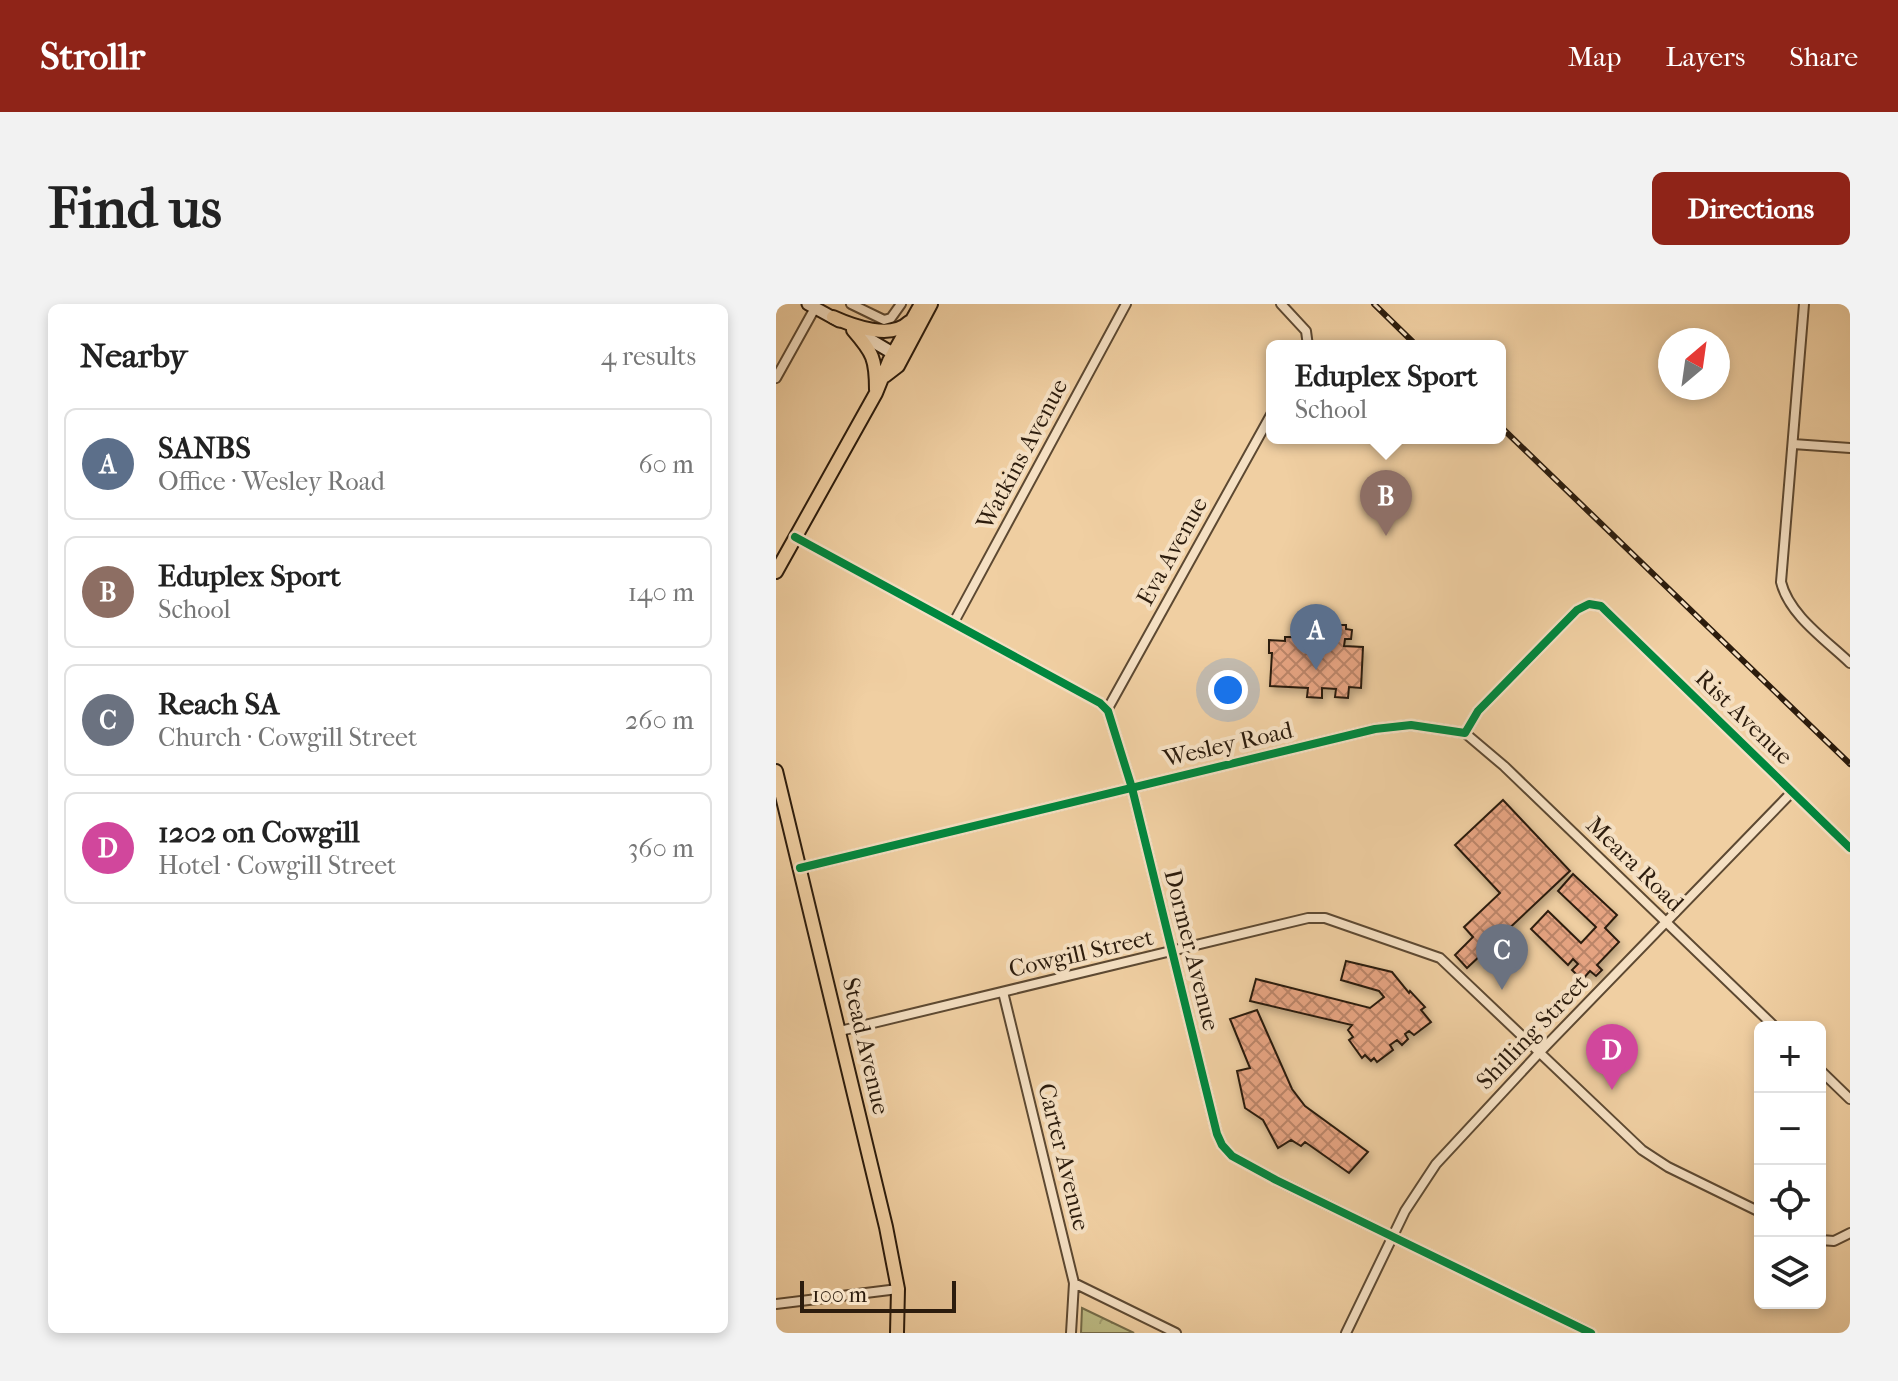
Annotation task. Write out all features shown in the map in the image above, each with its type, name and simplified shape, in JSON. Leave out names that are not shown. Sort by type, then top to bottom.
[{"type":"main road","points":[[776,572],[885,376],[931,304]]},
{"type":"main road","points":[[898,356],[918,310]]},
{"type":"main road","points":[[833,317],[871,328],[891,330],[905,326],[918,310]]},
{"type":"main road","points":[[853,330],[871,351],[875,362],[876,393]]},
{"type":"main road","name":"Stead Avenue","points":[[776,771],[886,1227],[898,1289],[897,1333]]},
{"type":"street","points":[[851,304],[884,320],[891,318],[901,304]]},
{"type":"street","name":"Watkins Avenue","points":[[954,622],[1126,304]]},
{"type":"street","points":[[1281,304],[1306,331],[1307,340]]},
{"type":"street","points":[[1804,304],[1781,572],[1785,594],[1794,609],[1850,663]]},
{"type":"street","points":[[776,378],[812,306],[898,356]]},
{"type":"street","name":"Eva Avenue","points":[[1107,710],[1266,424]]},
{"type":"street","points":[[1793,444],[1850,448]]},
{"type":"street","points":[[795,537],[954,622],[1100,703],[1107,710]]},
{"type":"street","name":"Rist Avenue","points":[[1465,733],[1478,711],[1582,605],[1595,604],[1850,848]]},
{"type":"street","name":"Dormer Avenue","points":[[1107,710],[1116,730],[1132,788],[1203,1084],[1223,1147],[1243,1163],[1591,1333]]},
{"type":"street","name":"Wesley Road","points":[[800,868],[1375,729],[1411,725],[1465,733]]},
{"type":"street","name":"Meara Road","points":[[1465,733],[1504,766],[1769,1021]]},
{"type":"street","name":"Shilling Street","points":[[1346,1333],[1411,1201],[1436,1164],[1792,792]]},
{"type":"street","name":"Cowgill Street","points":[[840,1031],[1308,918],[1330,919],[1440,958],[1655,1160],[1754,1209]]},
{"type":"street","name":"Carter Avenue","points":[[1003,992],[1074,1283],[1071,1333]]},
{"type":"street","points":[[1826,1076],[1850,1099]]},
{"type":"street","points":[[1826,1240],[1834,1241],[1850,1233]]},
{"type":"street","points":[[1074,1283],[1176,1333]]},
{"type":"street","points":[[776,1304],[898,1289]]},
{"type":"green space","points":[[1082,1308],[1134,1333],[1081,1333]]},
{"type":"building","points":[[1333,625],[1346,625],[1346,629],[1352,630],[1351,639],[1345,639],[1344,646],[1363,647],[1361,688],[1349,687],[1348,698],[1335,697],[1336,689],[1322,688],[1322,698],[1307,697],[1308,688],[1270,686],[1272,653],[1269,653],[1269,640],[1285,641],[1285,637],[1294,637],[1294,633],[1317,634],[1317,627],[1333,628]]},
{"type":"building","points":[[1503,800],[1570,871],[1467,968],[1455,955],[1473,937],[1464,927],[1500,893],[1455,845]]},
{"type":"building","points":[[1573,874],[1617,915],[1605,928],[1619,942],[1597,965],[1602,970],[1596,976],[1590,971],[1582,980],[1572,970],[1578,964],[1573,959],[1568,965],[1531,929],[1548,911],[1581,943],[1596,927],[1558,891]]},
{"type":"building","points":[[1346,961],[1392,972],[1425,1007],[1421,1010],[1431,1022],[1414,1035],[1409,1031],[1405,1034],[1408,1039],[1402,1045],[1397,1040],[1390,1045],[1393,1050],[1377,1062],[1365,1055],[1362,1058],[1349,1040],[1353,1037],[1348,1030],[1352,1025],[1250,1001],[1256,979],[1370,1008],[1384,997],[1379,991],[1341,980]]},
{"type":"building","points":[[1257,1010],[1292,1089],[1305,1106],[1368,1152],[1349,1173],[1305,1142],[1301,1146],[1291,1140],[1278,1148],[1263,1120],[1245,1108],[1237,1071],[1250,1068],[1230,1019]]},
{"type":"railway","points":[[1374,304],[1411,340]]},
{"type":"railway","points":[[1506,432],[1850,764]]},
{"type":"cycle path","points":[[795,537],[1100,703],[1108,711],[1132,788],[1217,1134],[1232,1156],[1591,1333]]},
{"type":"cycle path","points":[[800,868],[1375,729],[1411,725],[1465,733],[1478,711],[1577,610],[1589,604],[1601,606],[1850,848]]},
{"type":"place","name":"Eduplex Sport","points":[[1386,536]]},
{"type":"place","name":"SANBS","points":[[1316,670]]},
{"type":"place","name":"Reach SA","points":[[1502,990]]},
{"type":"place","name":"1202 on Cowgill","points":[[1612,1090]]}]
